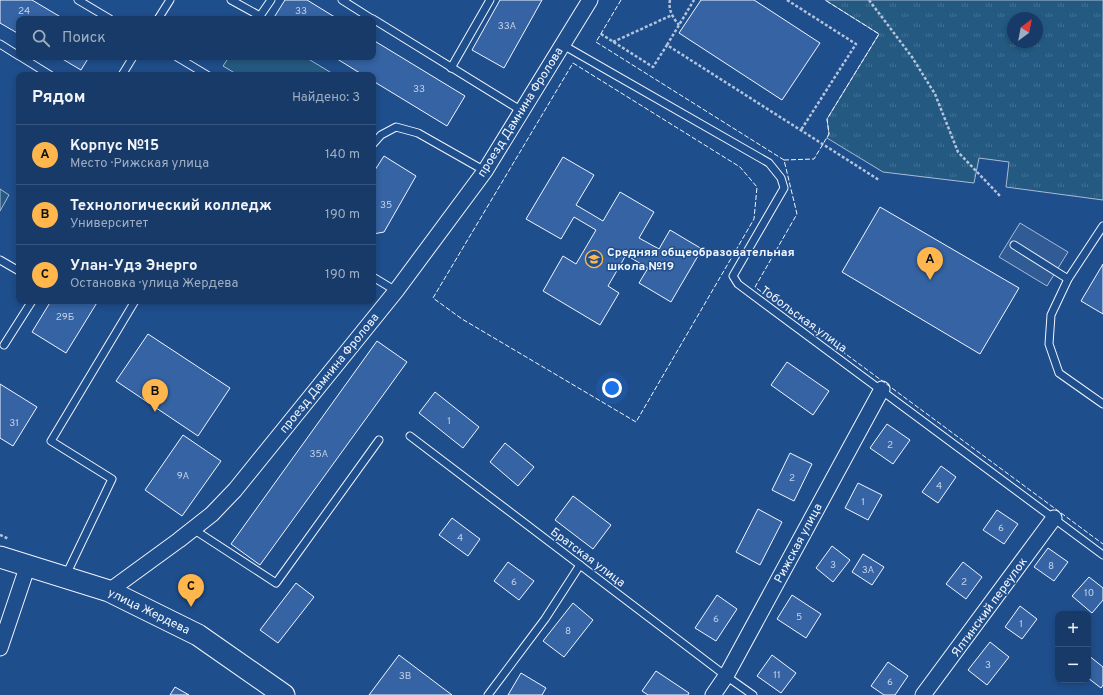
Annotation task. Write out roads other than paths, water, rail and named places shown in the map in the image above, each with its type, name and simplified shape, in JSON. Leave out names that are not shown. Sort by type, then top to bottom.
[{"type":"main road","name":"улица Жердева","points":[[0,557],[109,591],[198,635],[284,695]]},
{"type":"street","name":"проезд Дамнина Фролова","points":[[109,591],[212,514],[235,490],[396,291],[485,171],[590,0]]},
{"type":"street","name":"Рижская улица","points":[[713,695],[726,676],[882,389]]},
{"type":"street","name":"Ялтинский переулок","points":[[923,695],[1054,518]]},
{"type":"street","points":[[0,648],[28,565]]},
{"type":"lane","points":[[78,0],[105,16]]},
{"type":"lane","points":[[160,16],[170,0]]},
{"type":"lane","points":[[231,0],[260,16],[271,0]]},
{"type":"lane","points":[[342,0],[368,16]]},
{"type":"lane","points":[[451,68],[490,0]]},
{"type":"lane","points":[[376,21],[522,111]]},
{"type":"lane","points":[[0,44],[16,54]]},
{"type":"lane","name":"Тобольская улица","points":[[563,44],[769,163],[781,178],[784,188],[733,276],[738,284],[882,389],[1103,555]]},
{"type":"lane","points":[[26,60],[45,72]]},
{"type":"lane","points":[[124,72],[131,60]]},
{"type":"lane","points":[[182,60],[202,72]]},
{"type":"lane","points":[[376,140],[381,134],[396,127],[418,133],[485,171]]},
{"type":"lane","points":[[1103,226],[1068,279],[1051,316],[1049,344],[1059,373],[1103,404]]},
{"type":"lane","points":[[1014,245],[1068,279]]},
{"type":"lane","points":[[0,260],[16,269]]},
{"type":"lane","points":[[376,279],[396,291]]},
{"type":"lane","points":[[4,345],[30,304]]},
{"type":"lane","points":[[65,577],[112,479],[51,441],[133,304]]},
{"type":"lane","name":"Братская улица","points":[[410,436],[753,695]]},
{"type":"lane","points":[[193,529],[276,583],[379,440]]},
{"type":"lane","points":[[488,695],[545,619],[580,565]]},
{"type":"place","name":"Средняя общеобразовательная школа №19","points":[[594,259]]},
{"type":"place","name":"Корпус №15","points":[[930,280]]},
{"type":"place","name":"Технологический колледж","points":[[155,412]]},
{"type":"place","name":"Улан-Удэ Энерго","points":[[191,607]]}]
